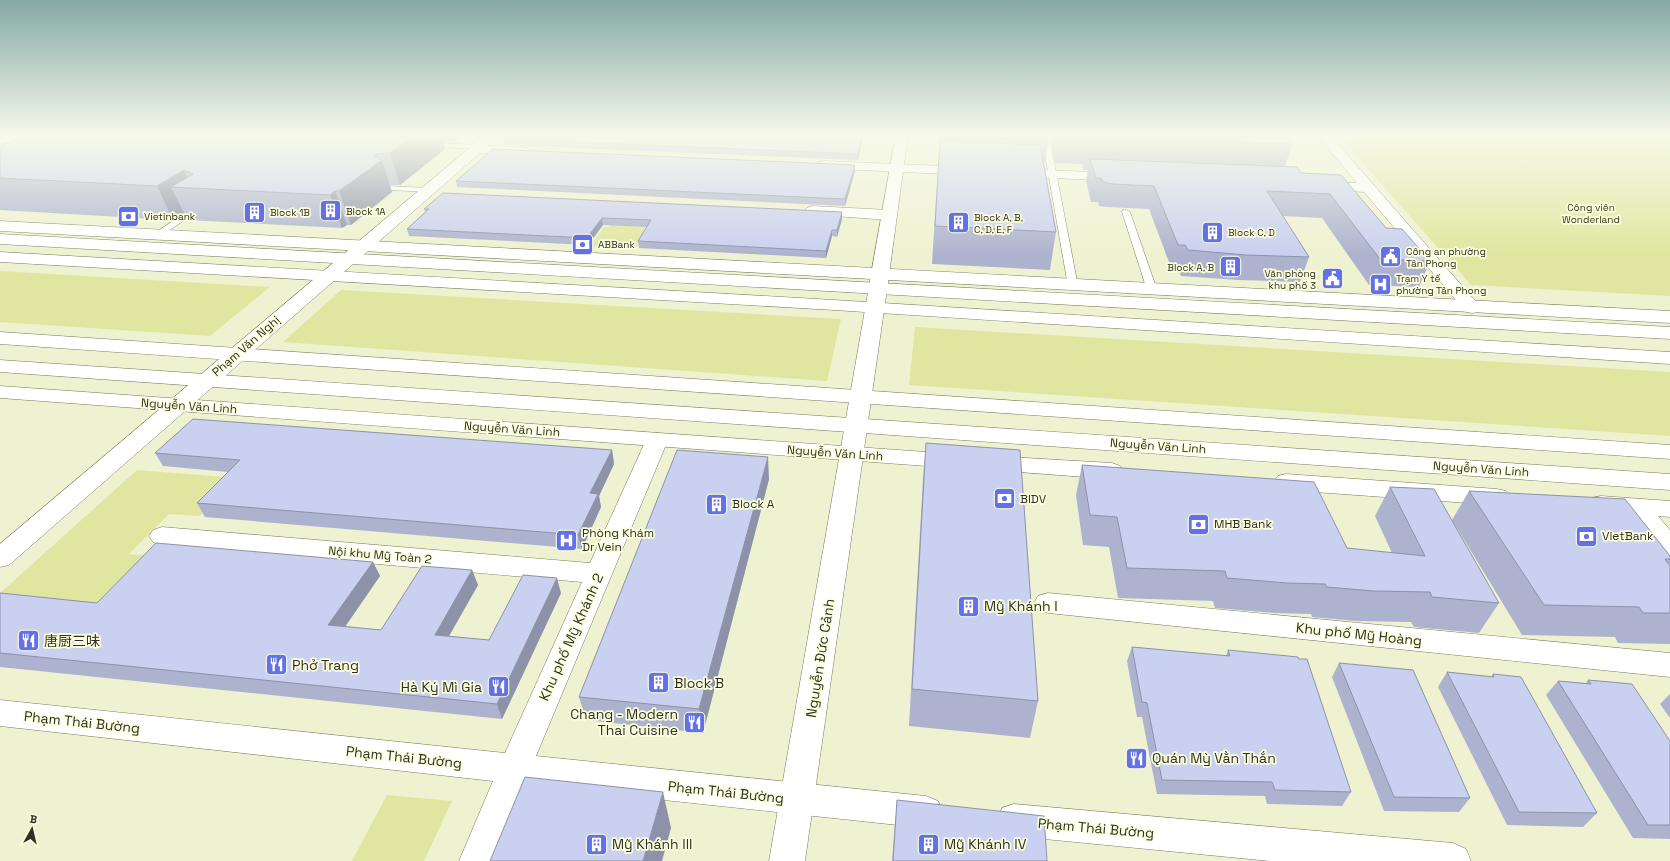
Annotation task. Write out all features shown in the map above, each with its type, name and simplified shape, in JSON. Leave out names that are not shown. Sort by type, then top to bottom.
[{"type":"main road","name":"Phạm Văn Nghị","points":[[0,558],[237,353],[448,174]]},
{"type":"main road","name":"Nguyễn Đức Cảnh","points":[[788,861],[895,174]]},
{"type":"main road","points":[[1056,174],[1131,178]]},
{"type":"main road","points":[[1356,174],[1485,323]]},
{"type":"main road","points":[[1305,186],[1368,188]]},
{"type":"main road","points":[[428,191],[450,193]]},
{"type":"main road","points":[[795,210],[889,215]]},
{"type":"main road","points":[[0,226],[156,235],[355,252]]},
{"type":"main road","points":[[0,239],[355,252],[879,281],[1670,317]]},
{"type":"main road","points":[[0,257],[875,308],[1670,358]]},
{"type":"main road","points":[[879,281],[1073,286],[1485,323],[1670,333]]},
{"type":"main road","points":[[0,338],[1670,452]]},
{"type":"main road","name":"Nguyễn Văn Linh","points":[[0,366],[1670,482]]},
{"type":"main road","name":"Nguyễn Văn Linh","points":[[0,392],[852,454],[1134,472]]},
{"type":"main road","name":"Khu phố Mỹ Khánh 2","points":[[476,861],[514,769],[657,440]]},
{"type":"main road","points":[[1268,481],[1519,498]]},
{"type":"main road","points":[[1581,503],[1670,509]]},
{"type":"main road","points":[[1636,506],[1670,547]]},
{"type":"main road","name":"Nội khu Mỹ Toàn 2","points":[[162,536],[599,574]]},
{"type":"main road","name":"Khu phố Mỹ Hoàng","points":[[1048,603],[1670,665]]},
{"type":"main road","name":"Phạm Thái Bường","points":[[0,713],[798,800],[1453,861]]},
{"type":"lane","points":[[1052,174],[1073,286]]},
{"type":"lane","points":[[389,188],[428,191]]},
{"type":"lane","points":[[156,235],[202,206]]},
{"type":"lane","points":[[1126,212],[1165,295]]},
{"type":"green space","name":"Công viên Wonderland","points":[[1373,174],[1670,174],[1670,296],[1471,285]]},
{"type":"green space","points":[[622,209],[655,211],[644,228],[648,229],[636,248],[590,246],[604,227],[609,227]]},
{"type":"green space","points":[[0,271],[270,287],[210,336],[0,322]]},
{"type":"green space","points":[[341,290],[841,319],[827,381],[283,342]]},
{"type":"green space","points":[[915,327],[1670,372],[1670,436],[909,385]]},
{"type":"green space","points":[[137,470],[237,478],[200,516],[169,514],[129,554],[161,557],[105,614],[0,604],[0,593]]},
{"type":"green space","points":[[387,795],[452,801],[424,861],[352,861]]},
{"type":"building","points":[[0,174],[177,174],[157,186],[0,178]]},
{"type":"building","points":[[193,174],[362,174],[339,191],[335,191],[330,195],[171,187]]},
{"type":"building","points":[[464,174],[852,174],[845,199],[456,181]]},
{"type":"building","points":[[938,174],[1045,174],[1056,232],[935,226]]},
{"type":"building","points":[[1095,174],[1341,175],[1386,228],[1402,229],[1430,261],[1380,259],[1330,194],[1267,191],[1309,257],[1246,255],[1188,250],[1185,245],[1178,245],[1154,186],[1112,184],[1103,182],[1102,179],[1096,178]]},
{"type":"building","points":[[443,193],[842,212],[837,230],[832,230],[826,251],[638,241],[651,220],[602,218],[587,238],[407,229],[429,209],[424,209]]},
{"type":"building","points":[[193,419],[612,450],[590,493],[598,494],[578,535],[197,503],[240,460],[155,453]]},
{"type":"building","name":"Mỹ Khánh I","points":[[926,443],[1020,450],[1038,701],[912,689]]},
{"type":"building","points":[[677,450],[768,457],[699,709],[579,697]]},
{"type":"building","points":[[1082,465],[1314,482],[1347,548],[1425,556],[1390,487],[1434,489],[1499,603],[1432,597],[1430,592],[1373,591],[1327,587],[1325,584],[1287,583],[1227,578],[1225,571],[1127,568],[1117,517],[1090,515]]},
{"type":"building","points":[[1469,491],[1625,499],[1670,556],[1670,559],[1665,559],[1670,566],[1670,613],[1643,613],[1639,607],[1544,605]]},
{"type":"building","points":[[156,543],[373,562],[328,625],[381,630],[422,566],[472,570],[435,635],[489,640],[523,575],[557,578],[497,704],[0,653],[0,593],[97,603]]},
{"type":"building","points":[[1132,647],[1230,656],[1228,650],[1307,659],[1351,792],[1275,790],[1272,782],[1162,780],[1147,703],[1142,702]]},
{"type":"building","points":[[1339,663],[1413,670],[1470,798],[1394,797]]},
{"type":"building","points":[[1447,672],[1494,677],[1493,674],[1521,677],[1597,813],[1519,812]]},
{"type":"building","points":[[1588,680],[1632,684],[1670,741],[1670,825],[1648,825],[1558,681],[1591,684]]},
{"type":"building","points":[[525,777],[663,792],[643,861],[490,861]]},
{"type":"building","points":[[897,800],[1044,816],[1047,861],[893,861]]},
{"type":"place","name":"Block 1A","points":[[330,211]]},
{"type":"place","name":"Block 1B","points":[[254,212]]},
{"type":"place","name":"Vietinbank","points":[[128,216]]},
{"type":"place","name":"Block A, B, C, D, E, F","points":[[959,223]]},
{"type":"place","name":"Block C, D","points":[[1213,232]]},
{"type":"place","name":"ABBank","points":[[583,244]]},
{"type":"place","name":"Công an phường Tân Phong","points":[[1390,257]]},
{"type":"place","name":"Block A, B","points":[[1230,267]]},
{"type":"place","name":"Văn phòng khu phố 3","points":[[1332,279]]},
{"type":"place","name":"Trạm Y tế phường Tân Phong","points":[[1380,284]]},
{"type":"place","name":"BIDV","points":[[1004,499]]},
{"type":"place","name":"Block A","points":[[716,504]]},
{"type":"place","name":"MHB Bank","points":[[1198,524]]},
{"type":"place","name":"VietBank","points":[[1587,536]]},
{"type":"place","name":"Phòng Khám Dr Vein","points":[[567,540]]},
{"type":"place","name":"Mỹ Khánh I","points":[[969,606]]},
{"type":"place","name":"唐厨三味","points":[[29,641]]},
{"type":"place","name":"Phở Trang","points":[[276,665]]},
{"type":"place","name":"Block B","points":[[658,683]]},
{"type":"place","name":"Hà Ký Mì Gia","points":[[498,687]]},
{"type":"place","name":"Chang - Modern Thai Cuisine","points":[[694,722]]},
{"type":"place","name":"Quán Mỳ Vằn Thắn","points":[[1137,758]]},
{"type":"place","name":"Mỹ Khánh III","points":[[597,844]]},
{"type":"place","name":"Mỹ Khánh IV","points":[[929,844]]}]
